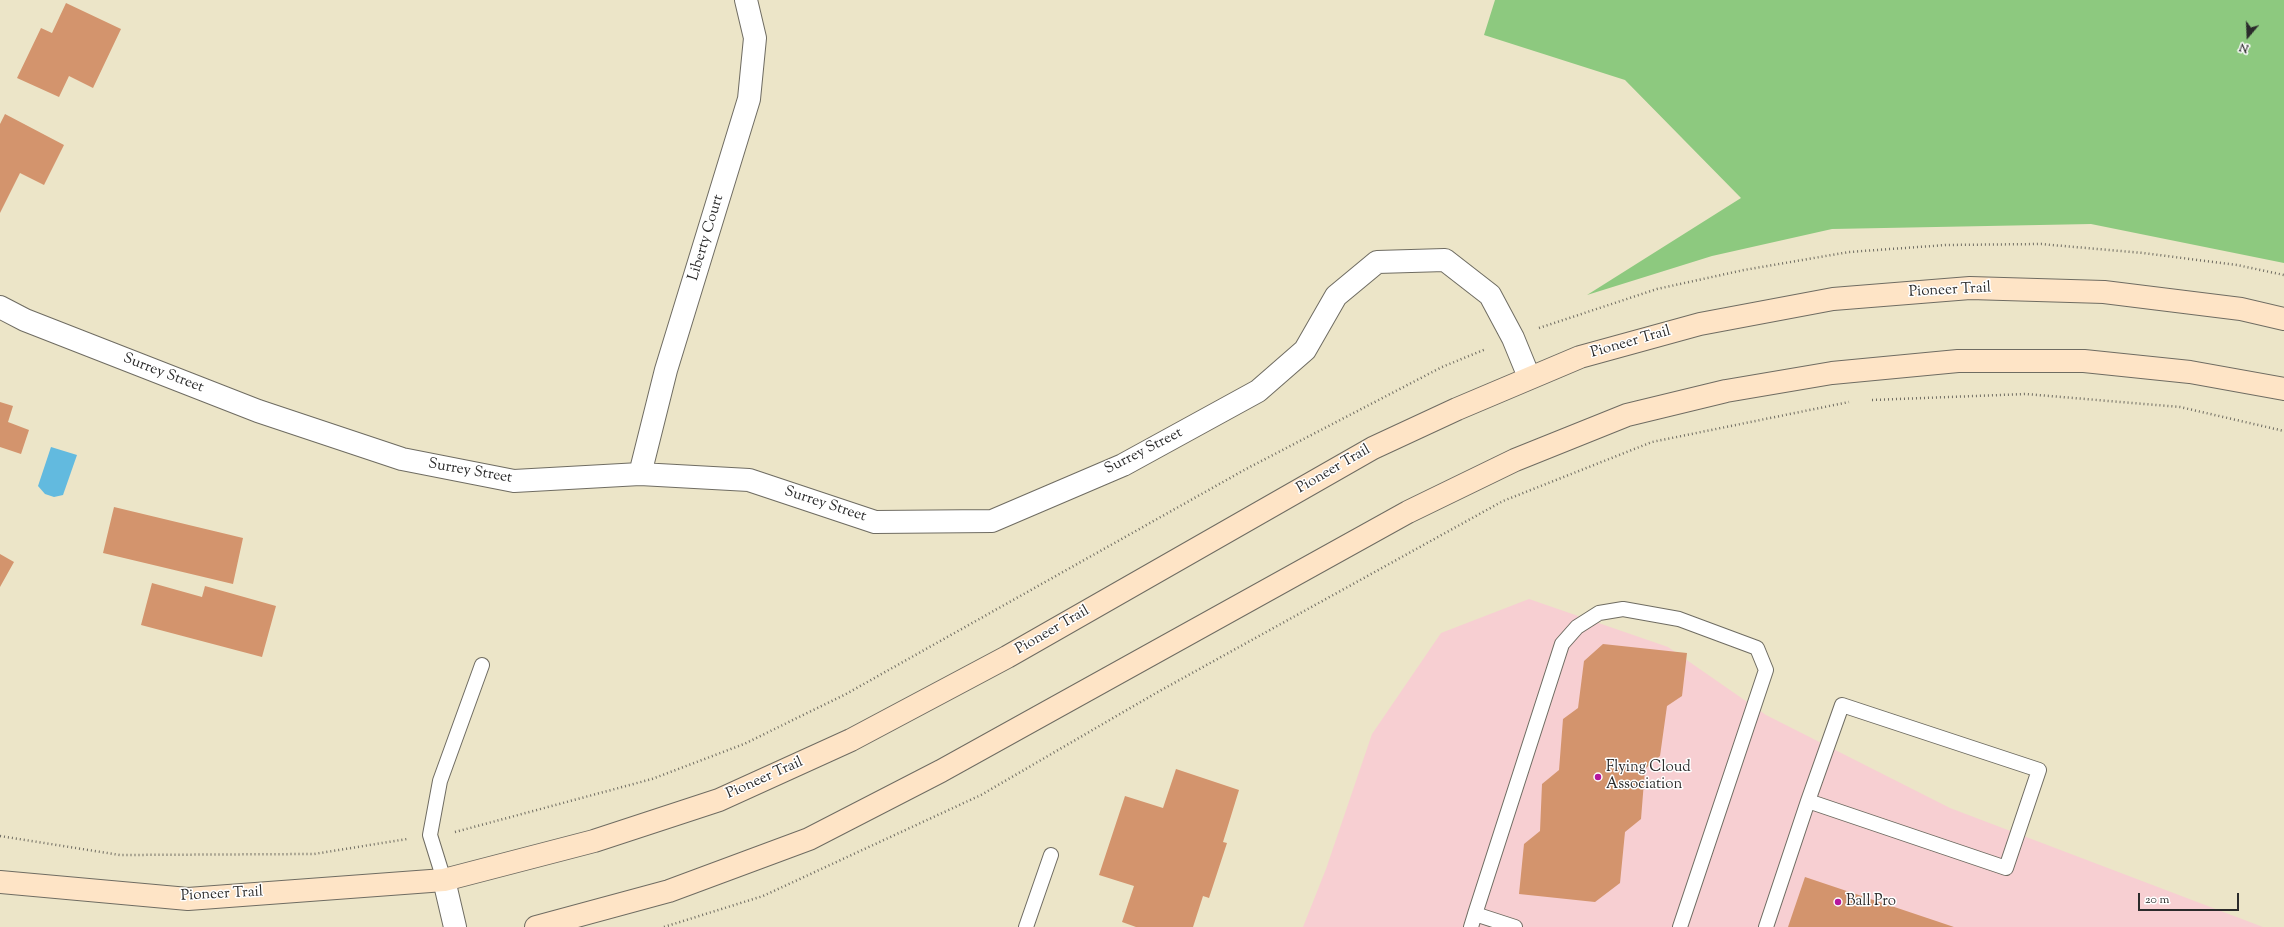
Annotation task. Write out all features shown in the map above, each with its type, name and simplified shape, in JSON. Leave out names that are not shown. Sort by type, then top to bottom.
[{"type":"main road","name":"Pioneer Trail","points":[[0,882],[188,899],[444,880],[594,840],[719,800],[851,740],[1007,657],[1373,448],[1529,377],[1580,357],[1700,324],[1833,299],[1970,288],[2104,292],[2241,309],[2284,319]]},
{"type":"main road","points":[[536,927],[668,892],[809,839],[941,771],[1408,512],[1515,460],[1627,415],[1726,391],[1832,373],[1958,361],[2084,361],[2190,372],[2284,389]]},
{"type":"street","name":"Liberty Court","points":[[640,474],[666,370],[749,99],[755,38],[746,0]]},
{"type":"street","name":"Surrey Street","points":[[0,307],[25,320],[258,411],[402,459],[514,481],[640,474],[749,480],[875,522],[992,521],[1123,465],[1258,391],[1305,350],[1336,296],[1377,262],[1445,260],[1490,295],[1513,338],[1529,377]]},
{"type":"street","points":[[444,880],[456,927]]},
{"type":"lane","points":[[1515,927],[1473,921],[1562,644],[1577,627],[1599,613],[1623,609],[1679,619],[1757,648],[1766,670],[1680,927]]},
{"type":"lane","points":[[444,880],[430,835],[440,781],[482,664]]},
{"type":"lane","points":[[1766,927],[1808,801],[1842,705],[2039,770],[2006,868],[1808,801]]},
{"type":"lane","points":[[1026,927],[1051,854]]},
{"type":"path","points":[[1864,401],[2026,394],[2180,408],[2284,431]]},
{"type":"path","points":[[664,927],[763,896],[981,795],[1156,693],[1503,501],[1652,442],[1856,401]]},
{"type":"path","points":[[0,836],[120,855],[314,854],[456,832]]},
{"type":"shaded area","points":[[1529,599],[1668,647],[1766,715],[1950,808],[2263,927],[1303,927],[1326,869],[1372,734],[1441,633]]},
{"type":"green space","points":[[1495,0],[2284,0],[2284,263],[2091,224],[1832,229],[1712,256],[1587,295],[1741,198],[1625,80],[1484,35]]},
{"type":"water","points":[[51,447],[77,455],[63,495],[54,497],[45,494],[38,486]]},
{"type":"building","points":[[66,3],[121,29],[93,88],[69,76],[59,97],[17,78],[41,28],[52,33]]},
{"type":"building","points":[[5,114],[64,145],[44,185],[20,173],[0,213],[0,124]]},
{"type":"building","points":[[0,402],[13,406],[8,422],[29,430],[21,454],[0,447]]},
{"type":"building","points":[[114,507],[243,538],[233,584],[103,553]]},
{"type":"building","points":[[0,554],[14,562],[0,587]]},
{"type":"building","points":[[152,583],[202,597],[205,586],[276,606],[262,657],[141,625]]},
{"type":"building","name":"Flying Cloud Association","points":[[1603,644],[1687,653],[1682,696],[1667,706],[1660,756],[1645,769],[1641,819],[1625,832],[1620,883],[1595,902],[1519,894],[1524,844],[1540,831],[1542,784],[1559,770],[1563,719],[1578,708],[1584,661]]},
{"type":"building","points":[[1176,769],[1239,790],[1223,842],[1227,843],[1209,898],[1203,896],[1193,927],[1136,927],[1122,922],[1134,886],[1099,875],[1125,796],[1163,808]]},
{"type":"building","name":"Ball Pro","points":[[1805,877],[1954,927],[1788,927]]},
{"type":"place","name":"Flying Cloud Association","points":[[1598,777]]},
{"type":"place","name":"Ball Pro","points":[[1838,902]]}]
